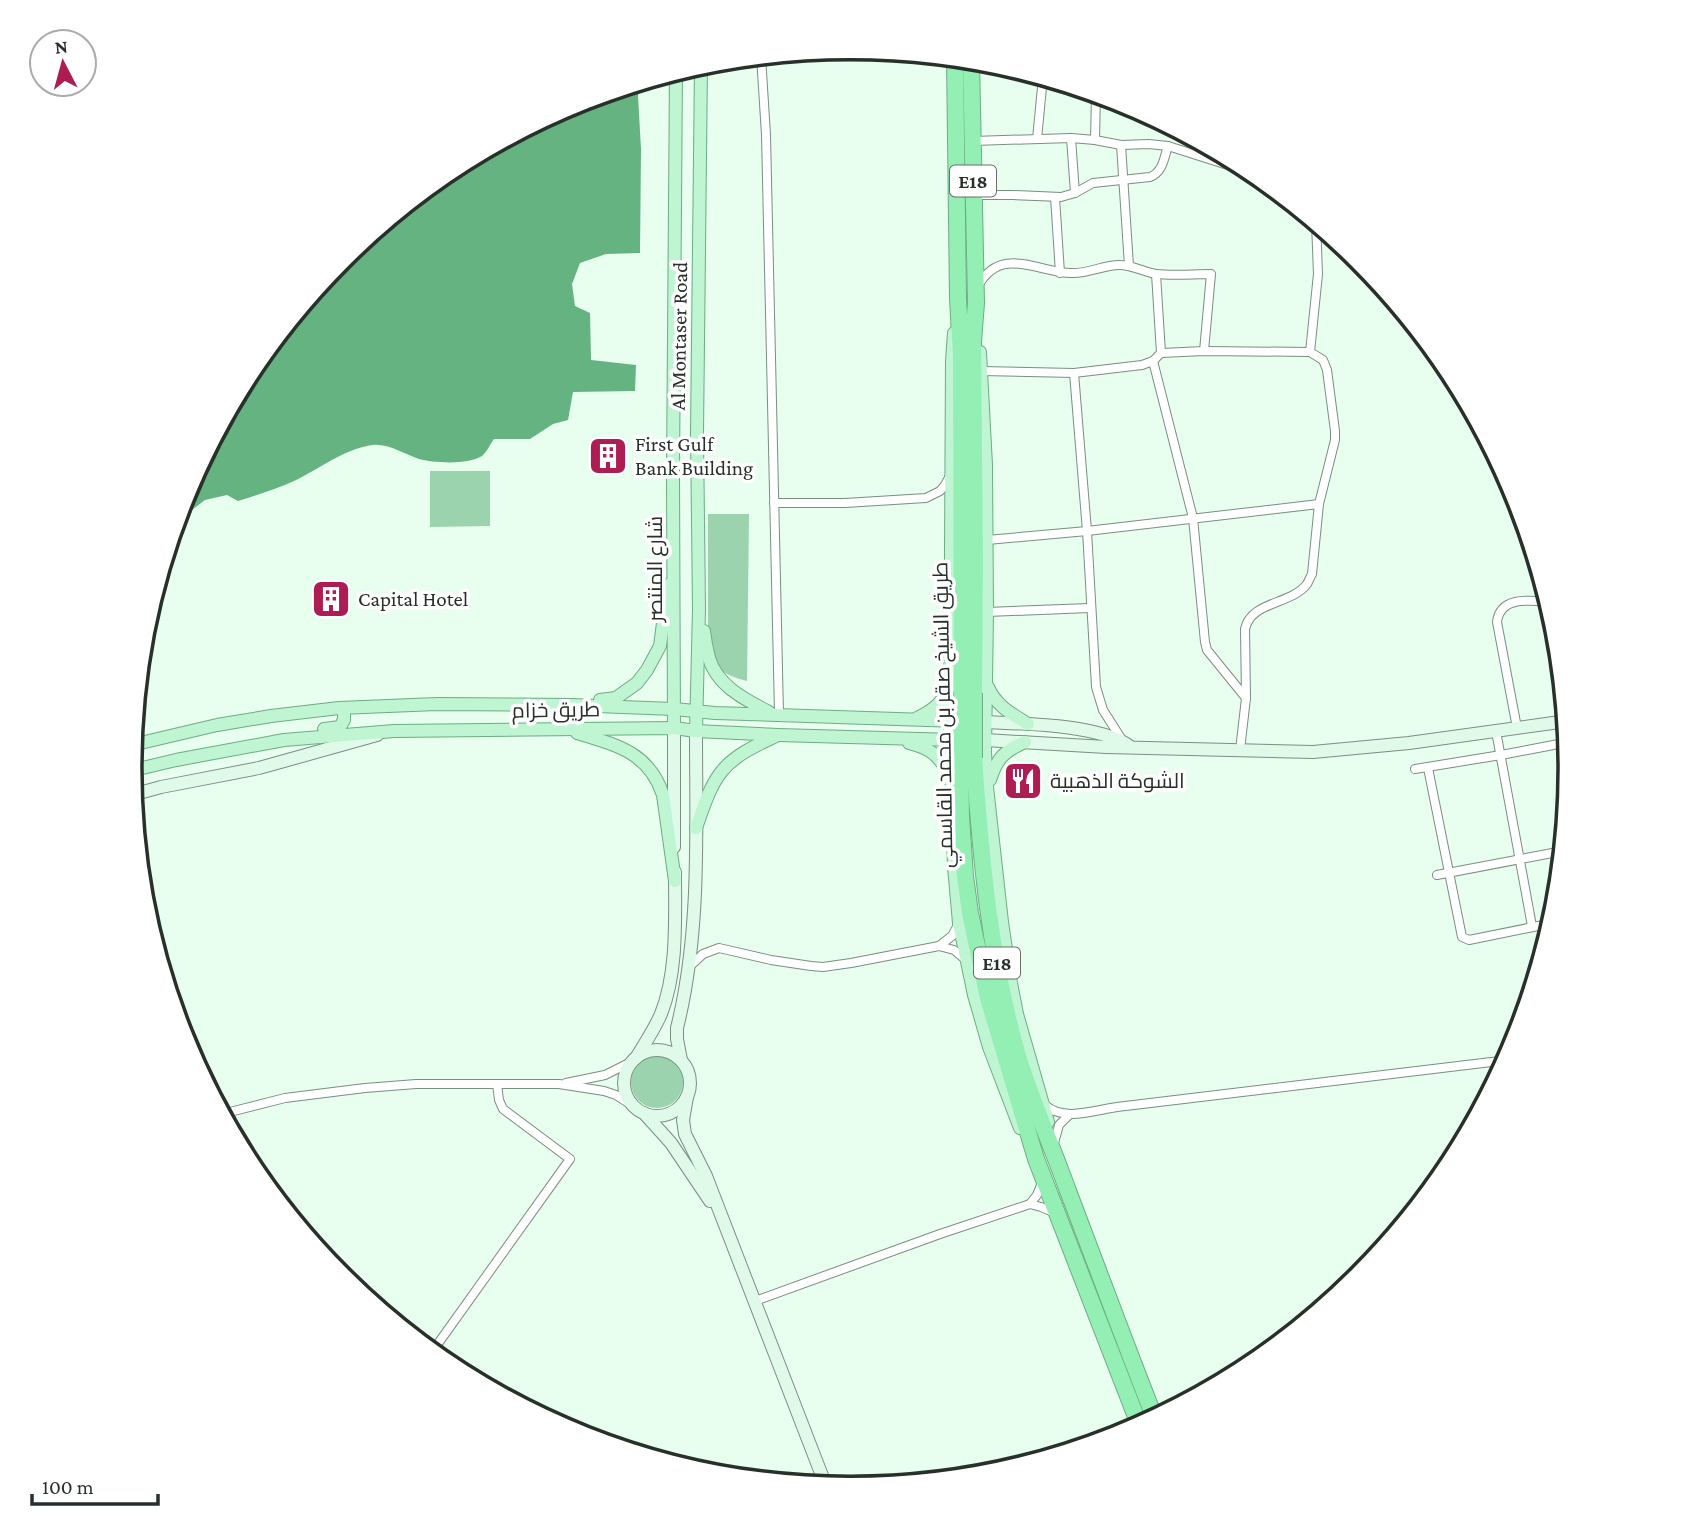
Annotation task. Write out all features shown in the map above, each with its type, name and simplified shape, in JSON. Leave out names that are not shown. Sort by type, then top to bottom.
[{"type":"highway","name":"طريق الشيخ صقر بن محمد القاسمي","points":[[954,68],[968,693],[962,828],[970,913],[988,998],[1035,1159],[1136,1416]]},
{"type":"highway","name":"طريق الشيخ صقر بن محمد القاسمي","points":[[968,693],[975,561],[973,341],[976,296],[971,70]]},
{"type":"highway","name":"طريق الشيخ صقر بن محمد القاسمي","points":[[967,759],[993,943],[1018,1057],[1151,1409]]},
{"type":"main road","name":"Al Montaser Road","points":[[699,609],[697,434],[701,76]]},
{"type":"main road","name":"شارع المنتصر","points":[[674,728],[676,82]]},
{"type":"main road","points":[[976,296],[986,465],[985,740],[988,788],[1002,922],[1017,1014],[1055,1153]]},
{"type":"main road","points":[[958,298],[952,361],[950,740],[954,867],[959,923],[974,995],[989,1047],[1035,1159]]},
{"type":"main road","points":[[570,705],[616,698],[637,683],[647,670],[660,646],[674,543]]},
{"type":"main road","points":[[699,609],[710,661],[723,682],[742,698],[776,714]]},
{"type":"main road","name":"شارع المنتصر","points":[[696,731],[699,609]]},
{"type":"main road","points":[[904,719],[918,718],[934,708],[947,691],[951,677]]},
{"type":"main road","points":[[987,681],[995,700],[1028,724]]},
{"type":"main road","name":"طريق خزام","points":[[143,742],[271,716],[344,708],[437,704],[570,705],[985,722]]},
{"type":"main road","points":[[284,740],[300,731],[340,727],[344,720],[344,708]]},
{"type":"main road","name":"طريق خزام","points":[[142,768],[284,740],[394,730],[674,728],[778,735],[985,740]]},
{"type":"main road","points":[[563,729],[619,746],[636,755],[650,769],[660,783],[663,794],[675,881]]},
{"type":"main road","points":[[696,828],[721,772],[742,754],[778,735]]},
{"type":"main road","points":[[895,738],[934,752],[951,777]]},
{"type":"main road","points":[[988,788],[992,772],[1003,754],[1025,742]]},
{"type":"street","points":[[762,66],[766,135],[776,714]]},
{"type":"street","points":[[1037,139],[1042,86]]},
{"type":"street","points":[[1095,140],[1096,103]]},
{"type":"street","points":[[972,141],[1071,138],[1121,145],[1149,144],[1168,146],[1217,162]]},
{"type":"street","points":[[1071,138],[1075,192]]},
{"type":"street","points":[[1121,145],[1129,266]]},
{"type":"street","points":[[974,195],[1055,197],[1068,195],[1093,183],[1150,177],[1160,169],[1168,146]]},
{"type":"street","points":[[1055,197],[1060,272]]},
{"type":"street","points":[[1310,352],[1318,274],[1316,234]]},
{"type":"street","points":[[975,255],[994,269]]},
{"type":"street","points":[[976,296],[983,278],[994,269],[1026,263],[1075,273],[1116,265],[1156,274],[1211,274],[1204,351]]},
{"type":"street","points":[[1156,274],[1161,353]]},
{"type":"street","points":[[981,372],[1074,373],[1142,365],[1161,353],[1204,351],[1310,352],[1326,364],[1335,440],[1320,504],[1312,574],[1307,584],[1299,591],[1253,614],[1247,621],[1247,698],[1240,750]]},
{"type":"street","points":[[1153,360],[1193,519],[1207,650],[1247,698]]},
{"type":"street","points":[[1074,373],[1097,695],[1103,710],[1127,744]]},
{"type":"street","points":[[774,503],[845,503],[926,498],[940,491],[952,471]]},
{"type":"street","points":[[986,540],[1320,504]]},
{"type":"street","points":[[1517,728],[1497,622],[1498,615],[1506,604],[1512,602],[1539,602]]},
{"type":"street","points":[[987,612],[1090,608]]},
{"type":"street","points":[[985,722],[1082,730],[1127,744]]},
{"type":"street","points":[[985,740],[1106,747],[1127,744],[1313,752],[1357,749],[1557,722]]},
{"type":"street","name":"شارع المنتصر","points":[[634,1059],[654,1030],[662,1012],[673,970],[674,728]]},
{"type":"street","points":[[143,792],[259,768],[394,730]]},
{"type":"street","name":"شارع المنتصر","points":[[681,1060],[677,1028],[690,966],[692,940],[696,731]]},
{"type":"street","points":[[1496,731],[1532,926]]},
{"type":"street","points":[[1415,769],[1558,744]]},
{"type":"street","points":[[1428,768],[1462,937],[1469,940],[1541,925]]},
{"type":"street","points":[[1437,875],[1554,853]]},
{"type":"street","points":[[939,946],[952,936],[959,923]]},
{"type":"street","points":[[690,966],[703,954],[719,948],[771,960],[823,967],[939,946],[954,950],[967,962]]},
{"type":"street","points":[[559,1084],[605,1075],[653,1050],[663,1050],[681,1060],[690,1078],[683,1120],[685,1134],[706,1176],[821,1475]]},
{"type":"street","points":[[634,1059],[624,1078],[628,1098],[671,1143],[725,1225]]},
{"type":"street","points":[[1043,1104],[1052,1112],[1064,1115],[1495,1062]]},
{"type":"street","points":[[231,1112],[285,1098],[415,1084],[559,1084],[604,1091],[653,1115],[673,1111],[687,1097]]},
{"type":"street","points":[[438,1344],[570,1159],[503,1109],[497,1084]]},
{"type":"street","points":[[1055,1153],[1059,1125],[1070,1114]]},
{"type":"street","points":[[1030,1204],[1040,1190],[1043,1179]]},
{"type":"street","points":[[755,1301],[1030,1204],[1057,1214]]},
{"type":"shaded area","points":[[638,92],[641,149],[640,253],[606,254],[580,263],[572,284],[575,306],[590,313],[591,360],[636,365],[635,391],[573,392],[568,420],[553,424],[530,439],[494,439],[484,454],[476,459],[460,462],[433,461],[419,459],[390,447],[372,445],[342,455],[294,481],[273,489],[238,501],[227,495],[205,500],[192,510],[215,455],[261,374],[318,301],[383,235],[419,206],[496,154],[579,113]]},
{"type":"shaded area","points":[[430,471],[490,471],[490,526],[430,527]]},
{"type":"shaded area","points":[[708,514],[749,514],[747,681],[720,669],[708,642]]},
{"type":"shaded area","points":[[657,1056],[667,1058],[675,1064],[681,1072],[681,1092],[675,1100],[667,1106],[657,1108],[647,1106],[639,1100],[633,1092],[631,1082],[633,1072],[639,1064],[647,1058]]},
{"type":"place","name":"First Gulf Bank Building","points":[[608,456]]},
{"type":"place","name":"Capital Hotel","points":[[331,599]]},
{"type":"place","name":"الشوكة الذهبية","points":[[1023,781]]}]
